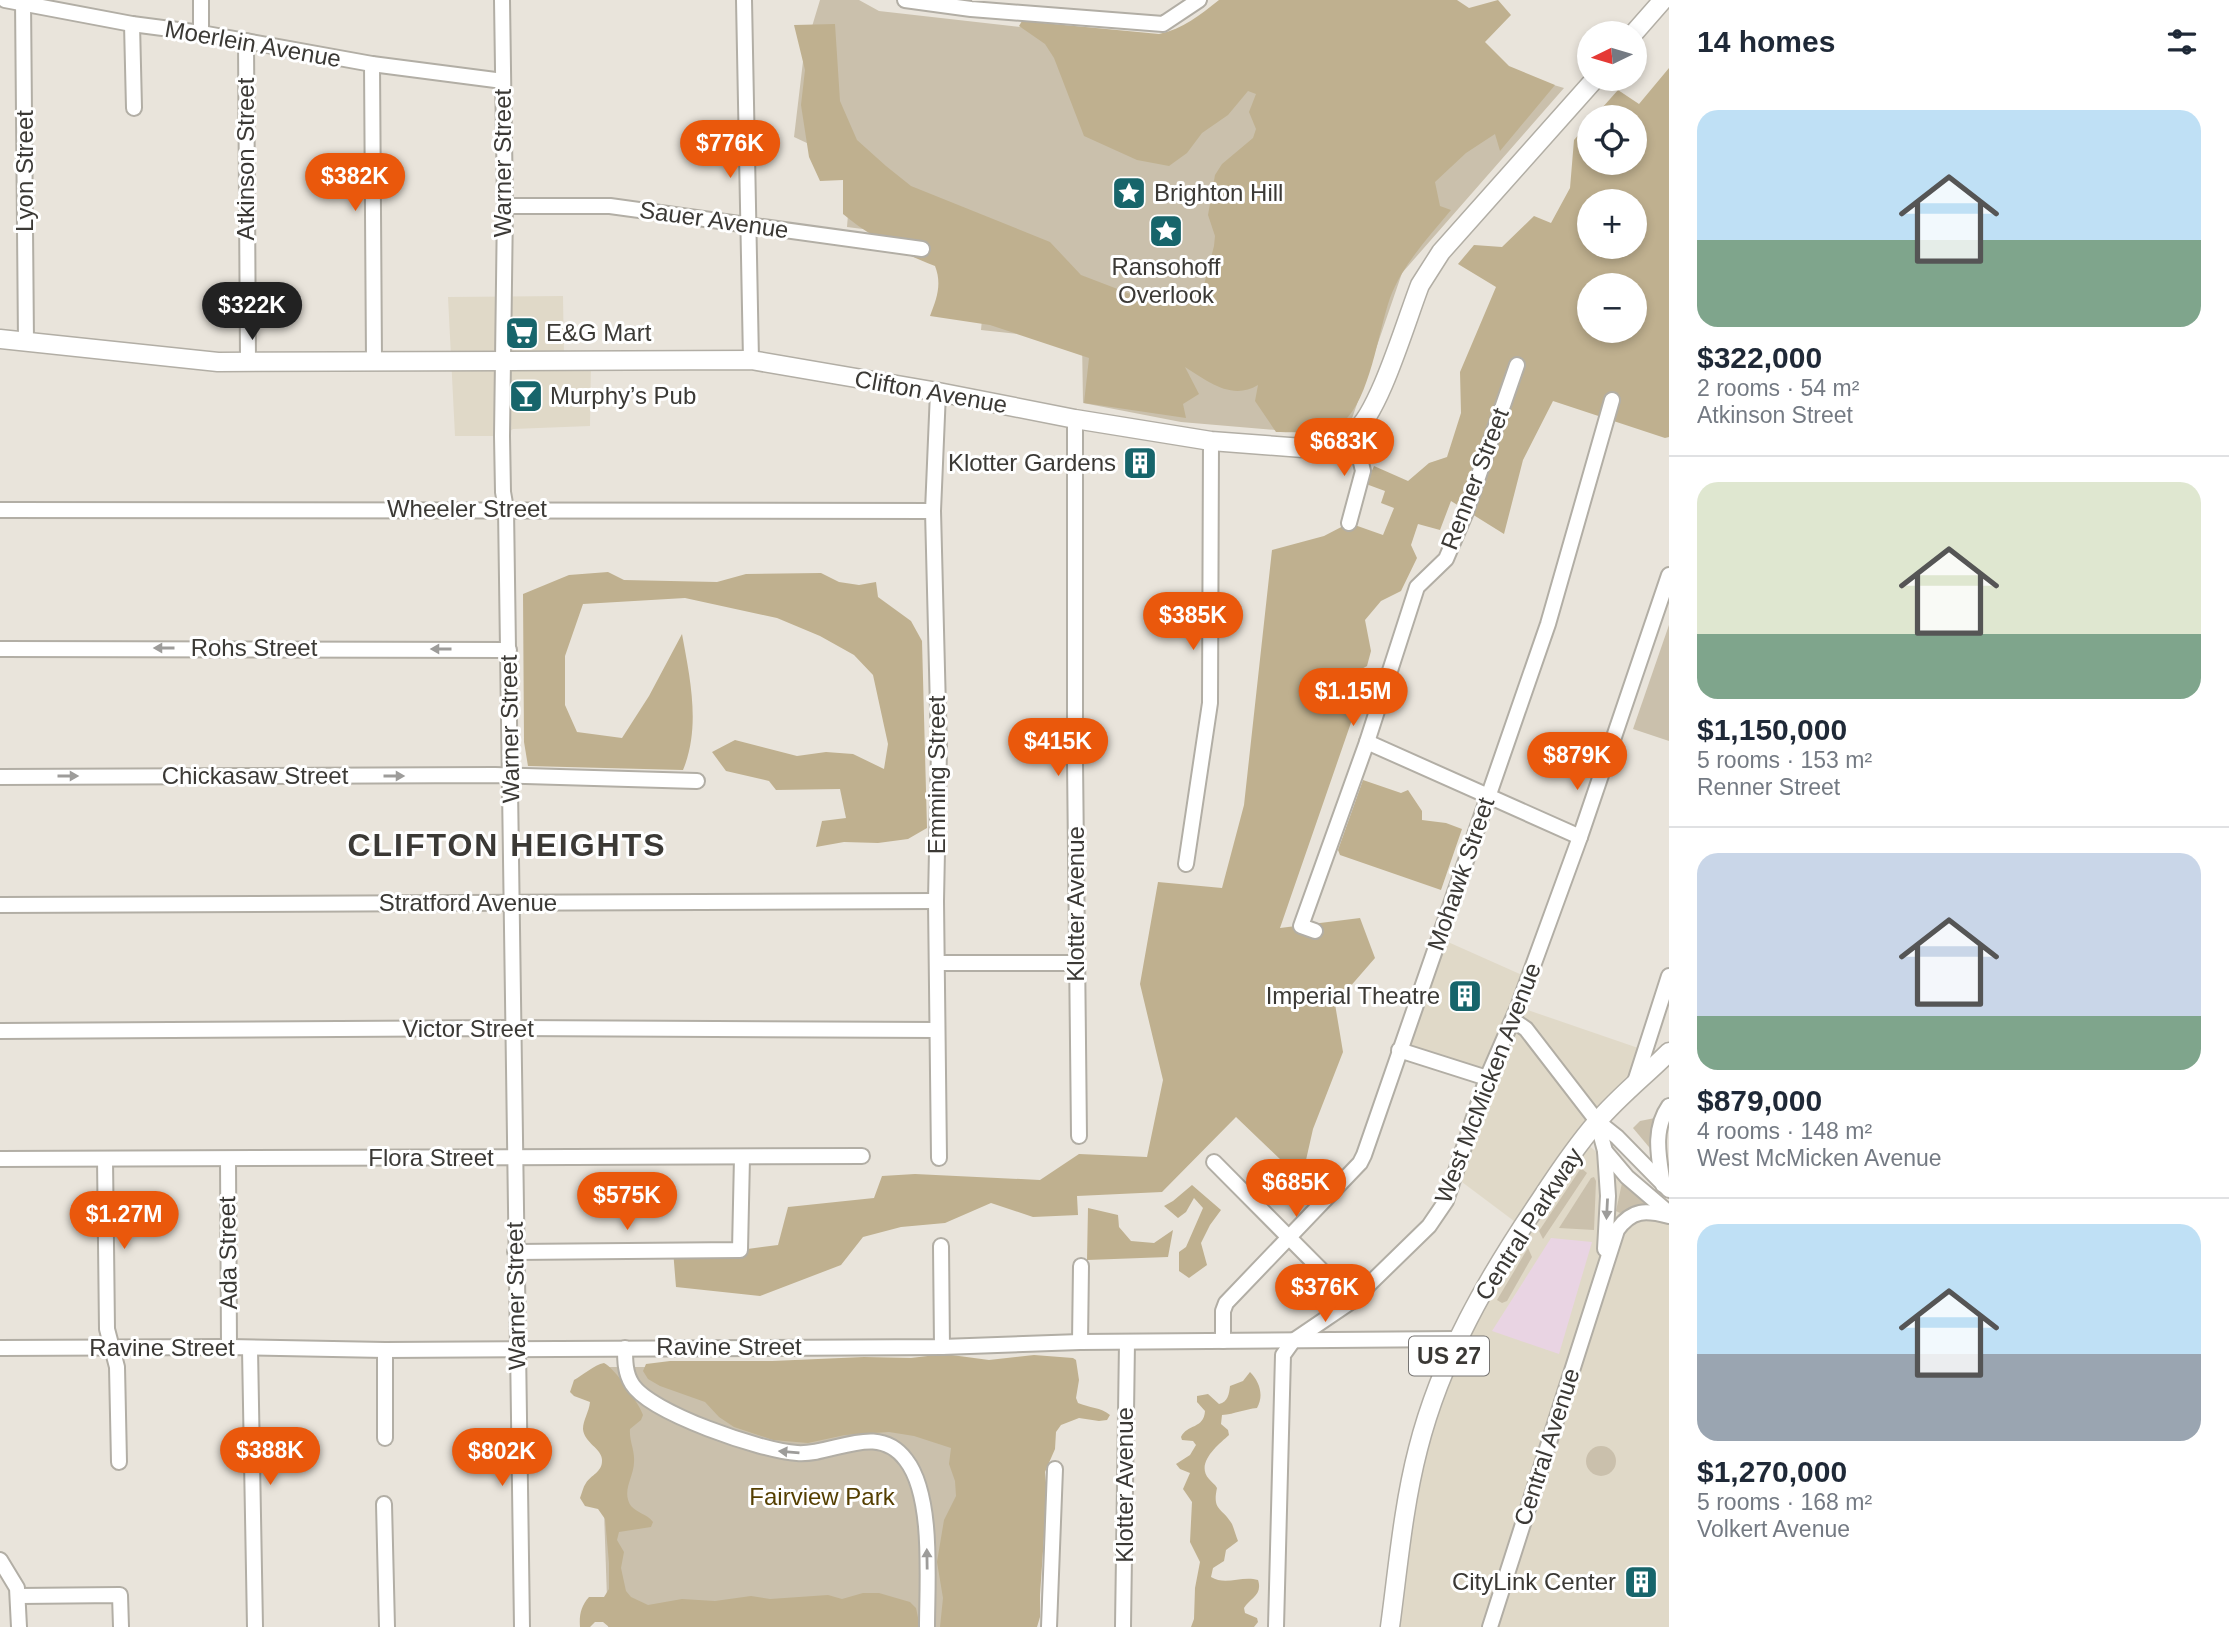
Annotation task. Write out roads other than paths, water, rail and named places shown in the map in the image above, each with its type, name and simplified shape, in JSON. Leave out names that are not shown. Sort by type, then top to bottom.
[{"type":"main road","points":[[1645,21],[1663,0]]},
{"type":"main road","points":[[1354,433],[1376,401],[1427,272],[1584,91]]},
{"type":"main road","name":"Clifton Avenue","points":[[0,339],[189,360],[248,362],[751,360],[1210,441],[1303,448],[1326,445],[1354,433]]},
{"type":"main road","name":"Central Parkway","points":[[1390,1627],[1407,1500],[1417,1450],[1443,1370],[1457,1339],[1522,1227],[1597,1121],[1669,1052]]},
{"type":"street","name":"Moerlein Avenue","points":[[5,0],[23,1],[132,24],[201,33],[372,64],[503,81]]},
{"type":"street","points":[[201,0],[201,33]]},
{"type":"street","name":"Warner Street","points":[[502,0],[505,206],[503,492],[506,509],[509,650],[516,1348],[522,1627]]},
{"type":"street","points":[[744,0],[751,360]]},
{"type":"street","points":[[905,0],[1163,24],[1199,0]]},
{"type":"street","name":"Lyon Street","points":[[23,1],[26,342]]},
{"type":"street","points":[[132,24],[134,108]]},
{"type":"street","name":"Atkinson Street","points":[[246,41],[248,362]]},
{"type":"street","points":[[372,64],[374,361]]},
{"type":"street","name":"Sauer Avenue","points":[[505,206],[610,206],[922,249]]},
{"type":"street","name":"Renner Street","points":[[1315,931],[1301,926],[1367,742],[1417,587],[1446,559],[1466,512],[1517,365]]},
{"type":"street","name":"Emming Street","points":[[938,392],[933,511],[939,749],[936,901],[939,1158]]},
{"type":"street","name":"Mohawk Street","points":[[1223,1341],[1223,1311],[1226,1303],[1360,1163],[1548,624],[1612,400]]},
{"type":"street","name":"Klotter Avenue","points":[[1075,419],[1079,1136]]},
{"type":"street","points":[[1349,523],[1363,471],[1354,433]]},
{"type":"street","points":[[1186,864],[1210,703],[1210,441]]},
{"type":"street","name":"Wheeler Street","points":[[0,510],[933,511]]},
{"type":"street","name":"West McMicken Avenue","points":[[1293,1341],[1352,1301],[1438,1214],[1446,1201],[1487,1077],[1513,1020],[1580,837],[1669,575]]},
{"type":"street","name":"Rohs Street","points":[[0,649],[509,650]]},
{"type":"street","points":[[1367,742],[1580,837]]},
{"type":"street","name":"Chickasaw Street","points":[[0,776],[511,776],[697,781]]},
{"type":"street","name":"Stratford Avenue","points":[[0,905],[936,901]]},
{"type":"street","points":[[938,963],[1077,963]]},
{"type":"street","points":[[1634,1087],[1669,976]]},
{"type":"street","points":[[1513,1020],[1526,1030],[1597,1121],[1617,1137],[1666,1187]]},
{"type":"street","name":"Victor Street","points":[[0,1031],[513,1028],[937,1030]]},
{"type":"street","points":[[1399,1050],[1487,1077]]},
{"type":"street","points":[[1666,1187],[1657,1146],[1662,1116],[1669,1106]]},
{"type":"street","points":[[1597,1121],[1605,1151],[1627,1177],[1669,1215]]},
{"type":"street","name":"Central Avenue","points":[[1604,1268],[1608,1196],[1605,1151]]},
{"type":"street","name":"Flora Street","points":[[0,1159],[862,1156]]},
{"type":"street","points":[[515,1251],[740,1250],[742,1157]]},
{"type":"street","points":[[105,1159],[107,1329],[117,1367],[119,1462]]},
{"type":"street","name":"Ada Street","points":[[228,1159],[229,1347]]},
{"type":"street","points":[[1214,1162],[1352,1301]]},
{"type":"street","name":"Central Avenue","points":[[1490,1627],[1617,1230],[1632,1214],[1644,1212],[1669,1215]]},
{"type":"street","points":[[941,1246],[942,1347]]},
{"type":"street","points":[[1080,1342],[1081,1266]]},
{"type":"street","name":"Ravine Street","points":[[0,1348],[229,1347],[385,1350],[942,1347],[1080,1342],[1457,1339]]},
{"type":"street","points":[[1276,1627],[1283,1355],[1293,1341]]},
{"type":"street","name":"Klotter Avenue","points":[[1123,1627],[1127,1342]]},
{"type":"street","points":[[625,1348],[628,1375],[639,1392],[728,1437],[778,1451],[811,1454],[864,1440],[877,1441],[893,1448],[904,1457],[912,1469],[927,1536],[927,1627]]},
{"type":"street","points":[[250,1349],[255,1627]]},
{"type":"street","points":[[385,1350],[385,1438]]},
{"type":"street","points":[[1049,1627],[1055,1469]]},
{"type":"street","points":[[384,1504],[387,1627]]},
{"type":"street","points":[[0,1560],[13,1579],[19,1596],[19,1627]]},
{"type":"street","points":[[19,1596],[120,1595],[121,1627]]},
{"type":"place","name":"Brighton Hill","points":[[1129,193]]},
{"type":"place","name":"Ransohoff Overlook","points":[[1166,231]]},
{"type":"place","name":"E&G Mart","points":[[522,333]]},
{"type":"place","name":"Murphy’s Pub","points":[[526,396]]},
{"type":"place","name":"Klotter Gardens","points":[[1140,463]]},
{"type":"place","name":"Imperial Theatre","points":[[1465,996]]},
{"type":"place","name":"CityLink Center","points":[[1641,1582]]},
{"type":"district","name":"CLIFTON HEIGHTS","points":[[507,845]]},
{"type":"park label","name":"Fairview Park","points":[[822,1497]]}]
